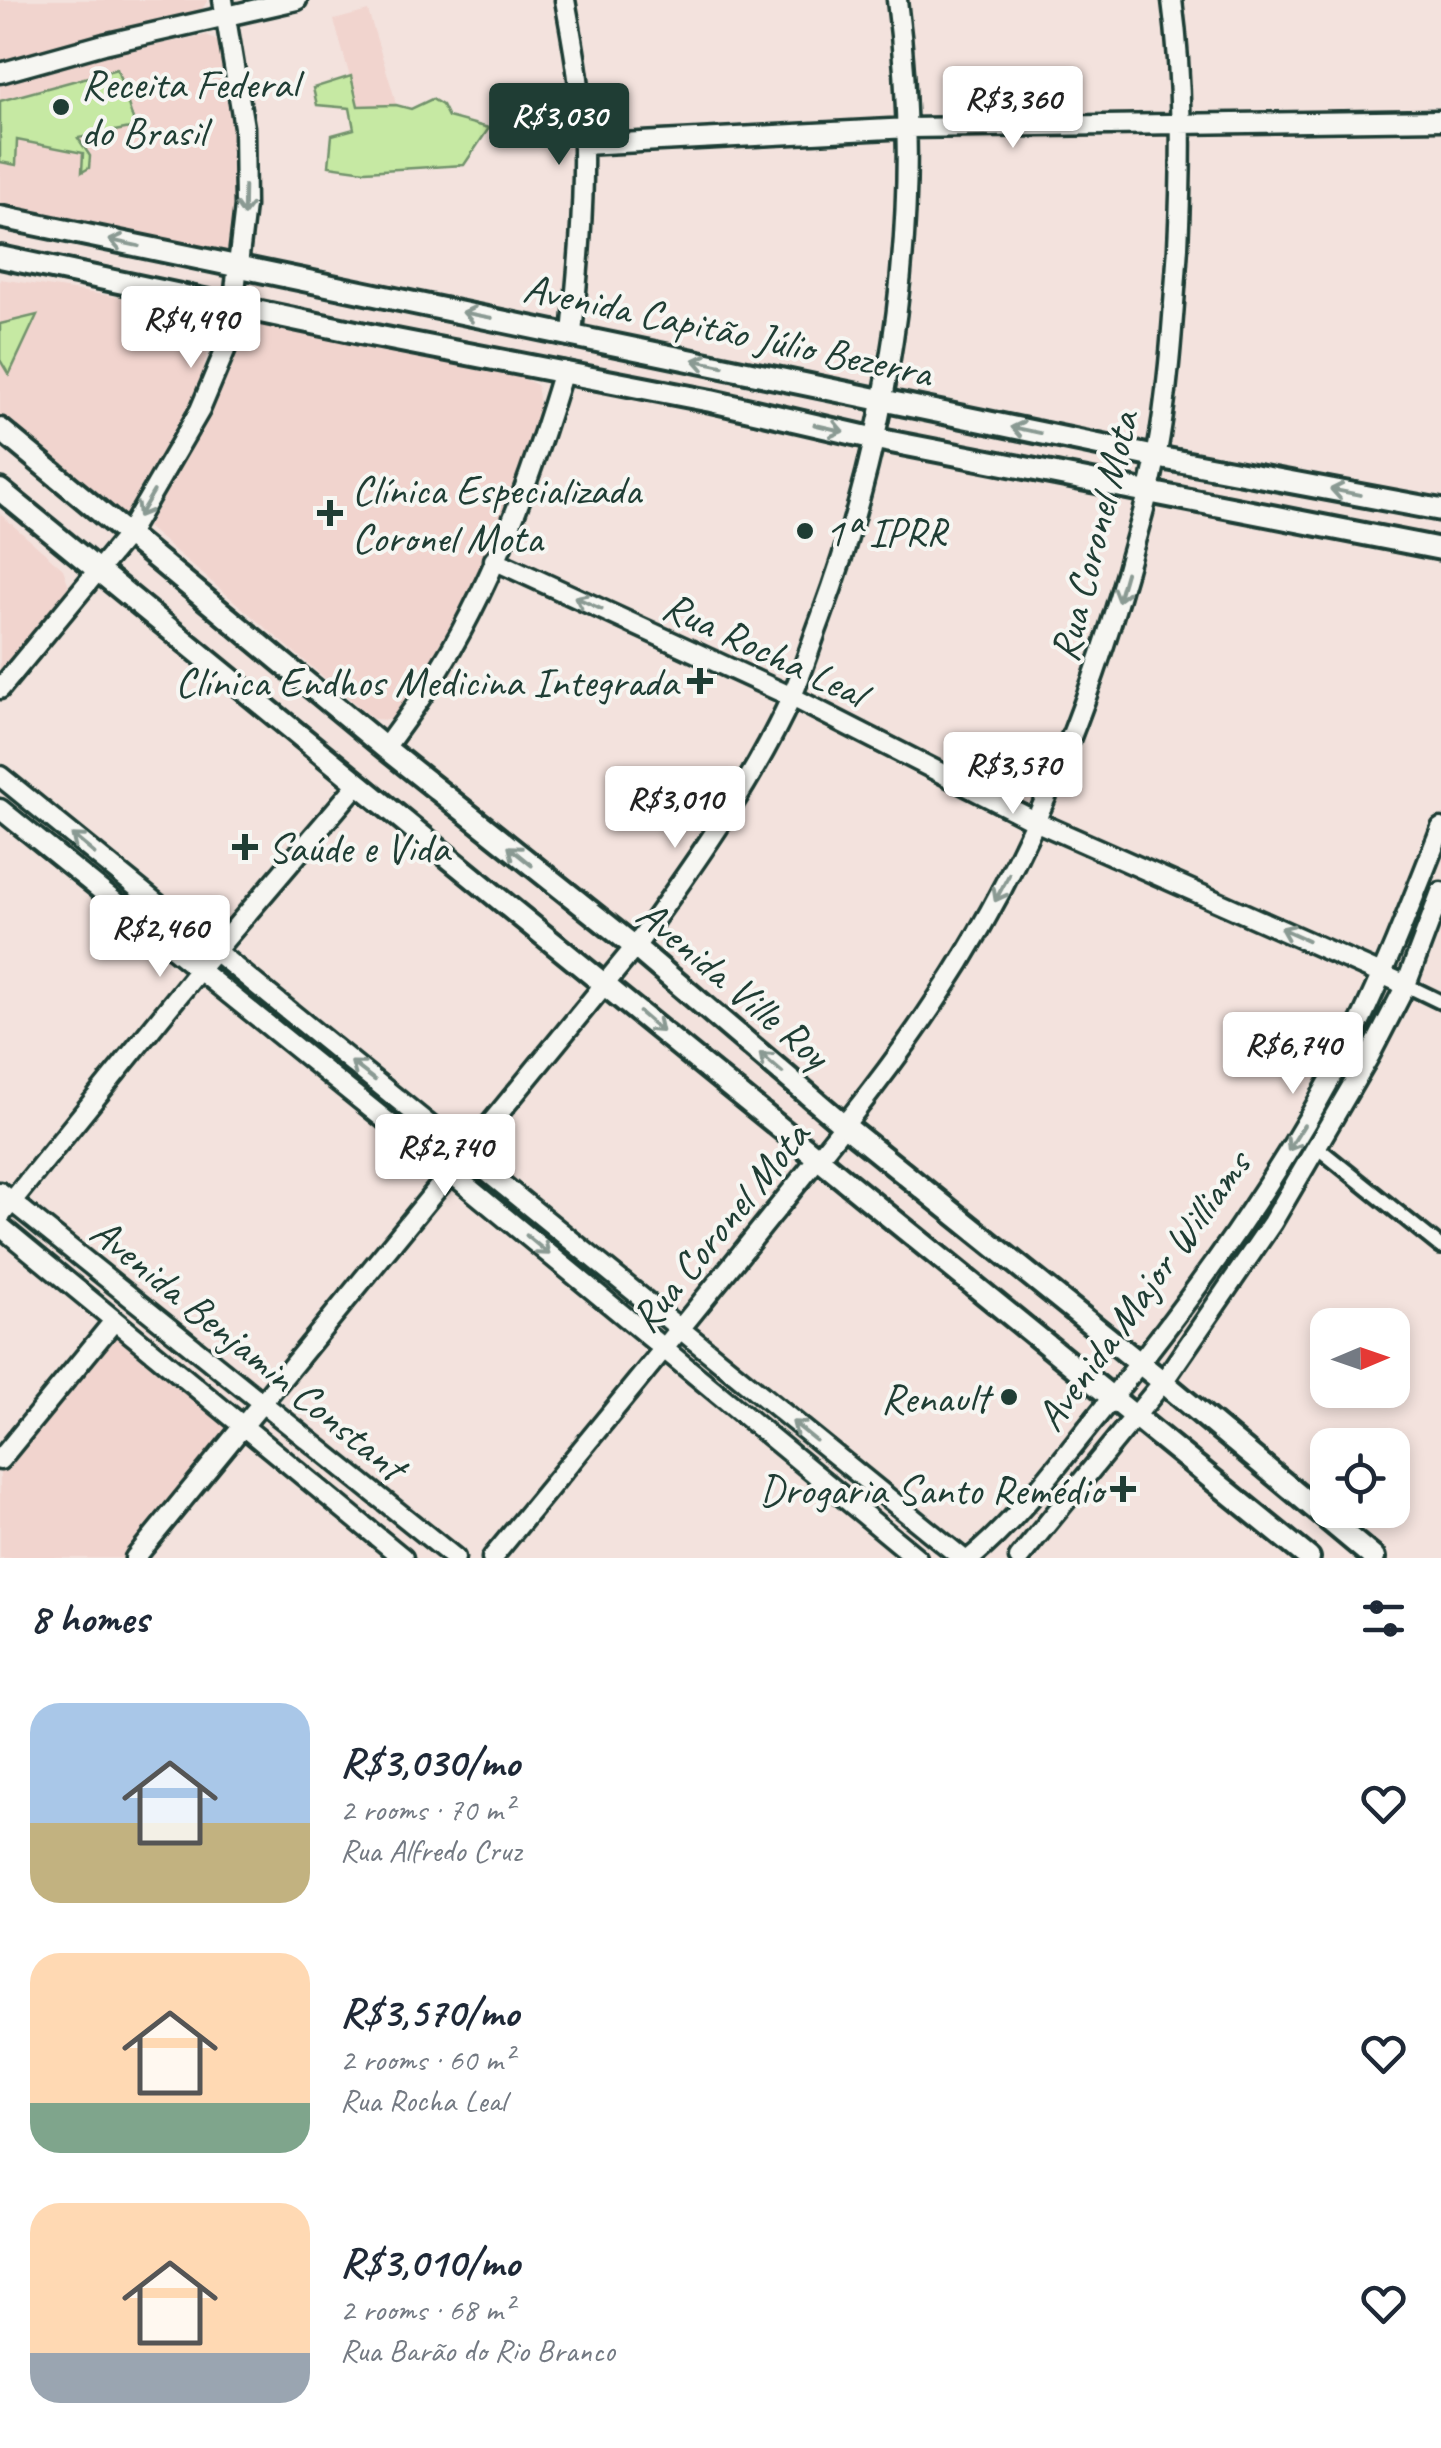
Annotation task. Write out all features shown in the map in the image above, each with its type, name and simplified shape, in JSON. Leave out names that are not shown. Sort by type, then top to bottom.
[{"type":"main road","name":"Avenida Capitão Júlio Bezerra","points":[[0,217],[1156,457],[1441,510]]},
{"type":"main road","name":"Avenida Capitão Júlio Bezerra","points":[[0,257],[563,370],[876,439],[1441,549]]},
{"type":"main road","name":"Avenida Ville Roy","points":[[0,429],[1374,1558]]},
{"type":"main road","name":"Avenida Ville Roy","points":[[0,490],[356,786],[604,982],[1309,1558]]},
{"type":"street","points":[[0,73],[226,9],[297,0]]},
{"type":"street","points":[[565,0],[583,145],[581,234],[572,334]]},
{"type":"street","points":[[135,1558],[635,947],[711,841],[792,696],[844,557],[885,401],[898,306],[909,128],[897,0]]},
{"type":"street","name":"Rua Coronel Mota","points":[[492,1558],[845,1126],[940,996],[1038,822],[1101,661],[1156,457],[1172,348],[1181,124],[1172,0]]},
{"type":"street","points":[[0,689],[128,534],[200,410],[229,340],[245,206],[244,127],[226,9]]},
{"type":"street","points":[[583,145],[909,128],[1441,120]]},
{"type":"street","points":[[385,748],[431,683],[494,560],[542,440],[563,370]]},
{"type":"street","name":"Rua Rocha Leal","points":[[494,560],[792,696],[1038,822],[1441,1002]]},
{"type":"street","points":[[0,776],[680,1330],[970,1558]]},
{"type":"street","points":[[4,1203],[356,786]]},
{"type":"street","points":[[0,809],[451,1173],[917,1558]]},
{"type":"street","name":"Avenida Major Williams","points":[[970,1558],[1007,1526],[1141,1364],[1259,1197],[1350,1041],[1383,973],[1441,828]]},
{"type":"street","name":"Avenida Major Williams","points":[[1019,1558],[1163,1382],[1272,1222],[1318,1148],[1406,985],[1441,892]]},
{"type":"street","points":[[1318,1148],[1441,1248]]},
{"type":"street","name":"Avenida Benjamin Constant","points":[[4,1203],[455,1558]]},
{"type":"street","name":"Avenida Benjamin Constant","points":[[0,1226],[403,1558]]},
{"type":"street","points":[[0,1460],[114,1321]]},
{"type":"shaded area","points":[[0,0],[208,0],[197,16],[0,69]]},
{"type":"shaded area","points":[[368,11],[396,105],[358,106],[334,20]]},
{"type":"shaded area","points":[[207,35],[221,43],[229,100],[233,255],[0,208],[0,83],[93,57]]},
{"type":"shaded area","points":[[0,279],[203,310],[214,320],[202,377],[182,424],[135,508],[121,520],[0,417]]},
{"type":"shaded area","name":"Clínica Especializada Coronel Mota","points":[[260,325],[514,374],[537,385],[541,411],[519,480],[486,557],[425,677],[394,720],[373,719],[147,527],[189,449],[237,343],[247,331]]},
{"type":"shaded area","points":[[0,514],[63,569],[69,586],[68,599],[0,677]]},
{"type":"shaded area","points":[[111,1316],[237,1425],[126,1558],[0,1558],[0,1450]]},
{"type":"green space","points":[[117,69],[134,123],[130,128],[78,138],[90,156],[89,168],[82,172],[83,153],[17,140],[16,165],[0,162],[0,101]]},
{"type":"green space","points":[[351,76],[358,106],[396,105],[411,109],[432,99],[442,105],[448,117],[489,128],[464,165],[365,171],[329,166],[332,135],[354,129],[350,108],[317,105],[313,88]]},
{"type":"green space","points":[[37,315],[9,375],[0,360],[0,324]]},
{"type":"place","name":"Receita Federal do Brasil","points":[[61,107]]},
{"type":"place","name":"Clínica Especializada Coronel Mota","points":[[330,513]]},
{"type":"place","name":"1ª IPRR","points":[[805,531]]},
{"type":"place","name":"Clínica Endhos Medicina Integrada","points":[[700,681]]},
{"type":"place","name":"Saúde e Vida","points":[[245,847]]},
{"type":"place","name":"Renault","points":[[1009,1397]]},
{"type":"place","name":"Drogaria Santo Remédio","points":[[1123,1489]]}]
